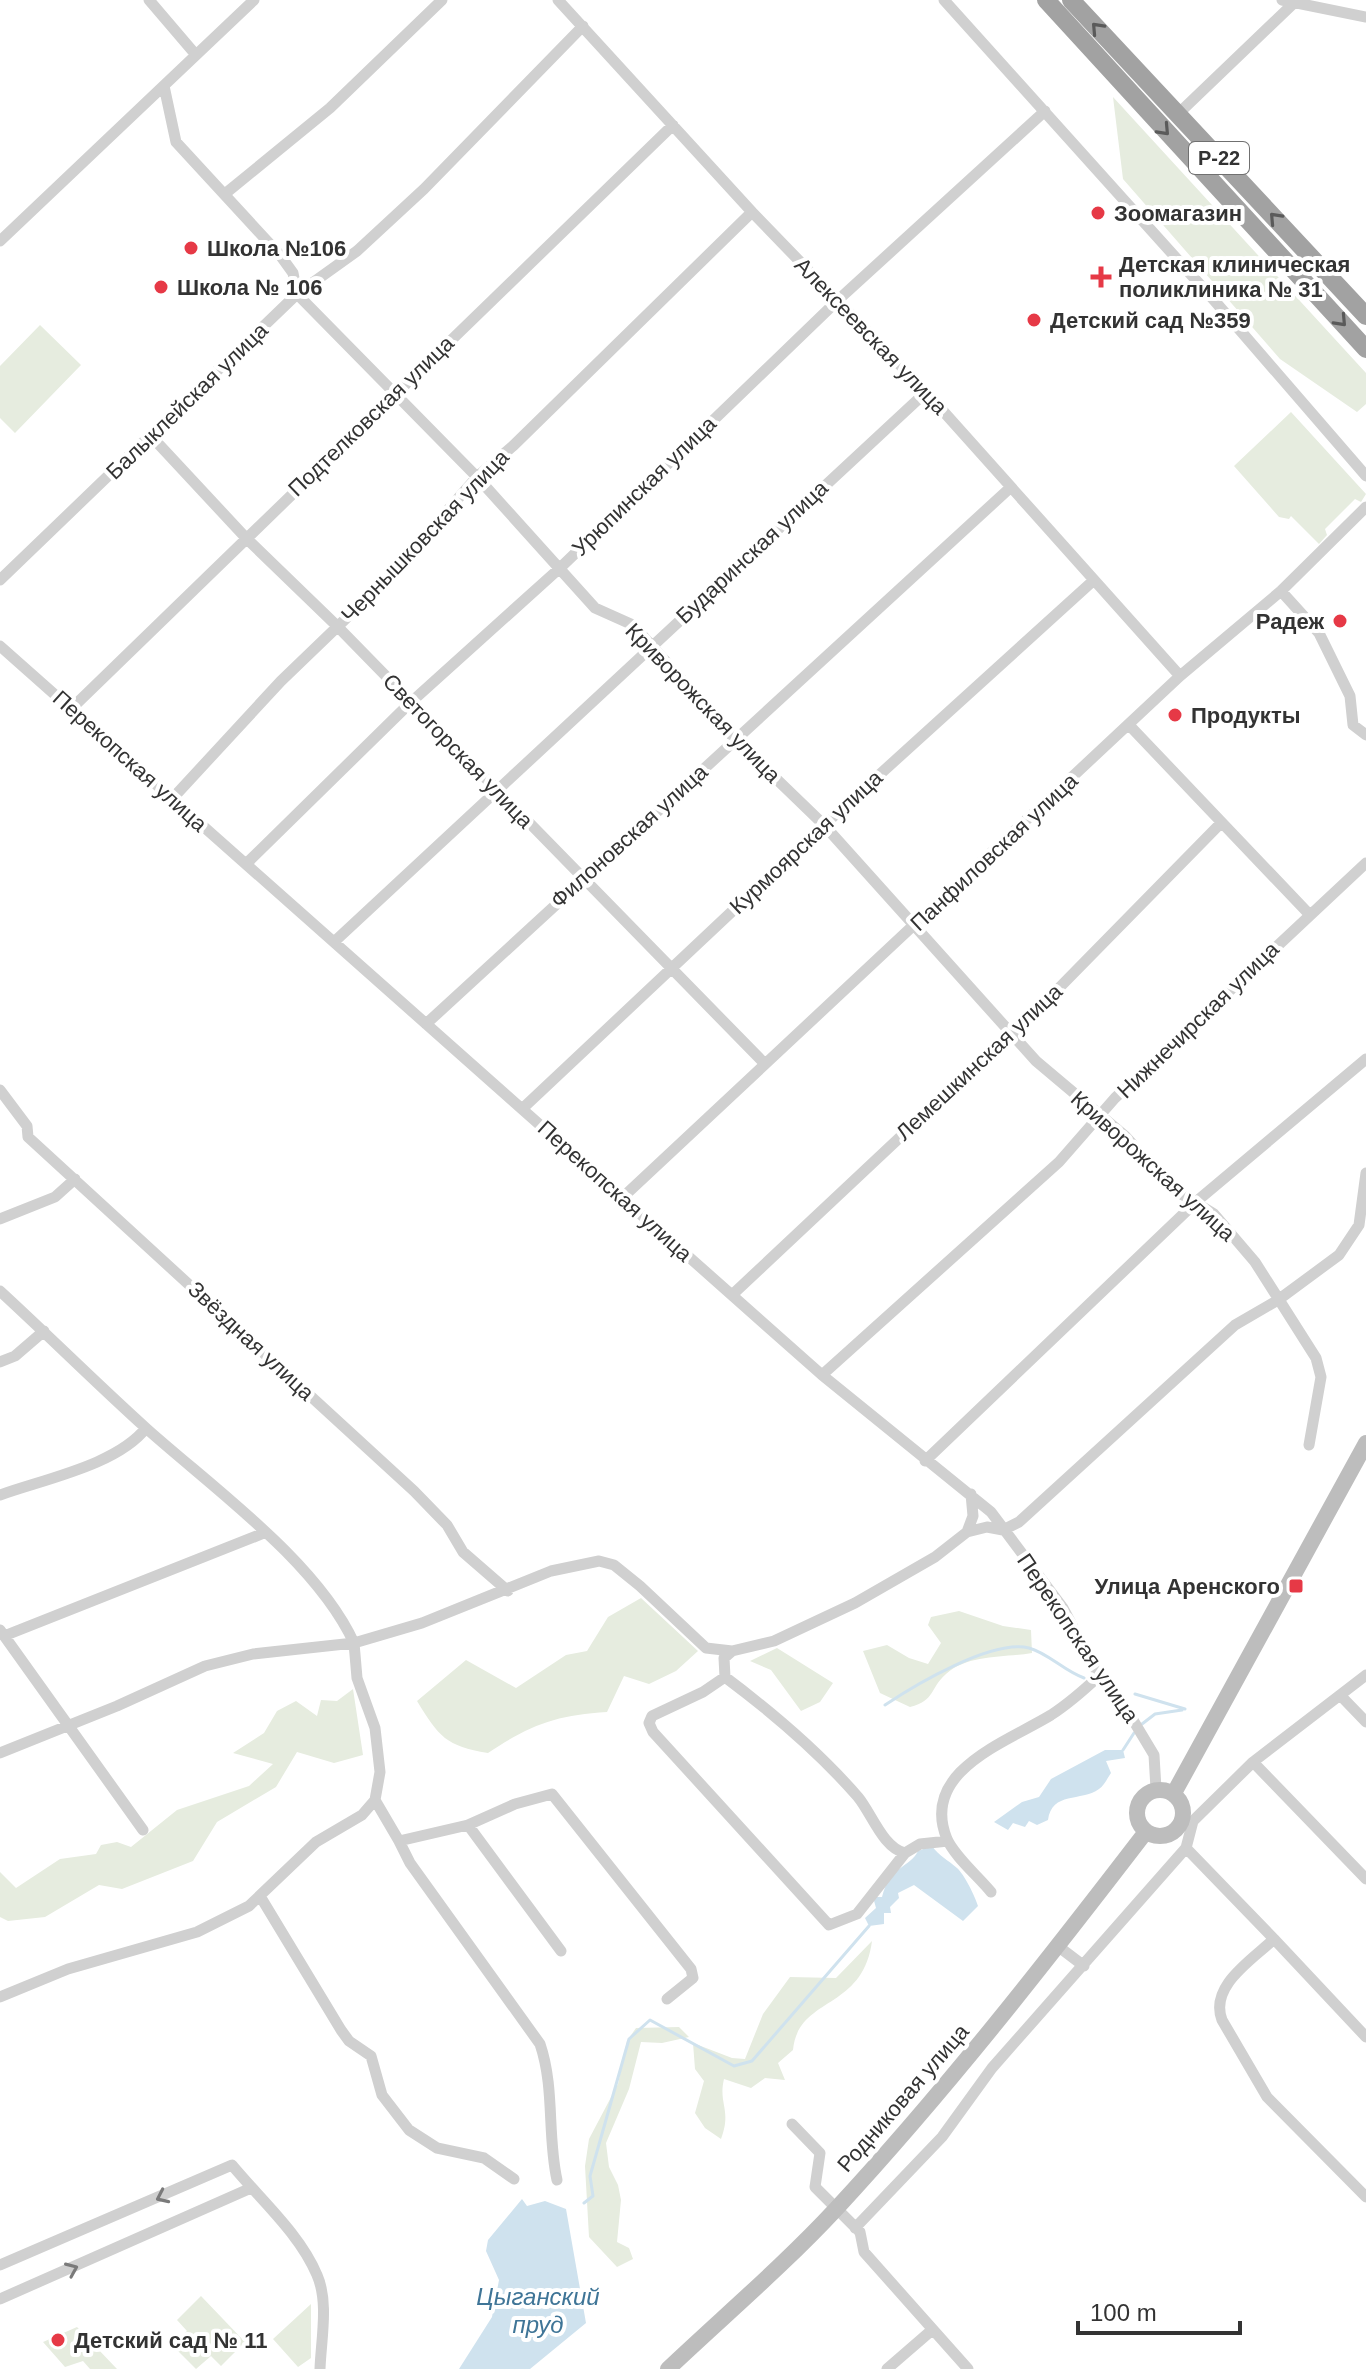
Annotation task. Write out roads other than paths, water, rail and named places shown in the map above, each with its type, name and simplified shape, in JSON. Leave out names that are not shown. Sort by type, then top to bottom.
[{"type":"highway","name":"Р-22","points":[[1046,0],[1366,349]]},
{"type":"highway","name":"Р-22","points":[[1071,0],[1366,316]]},
{"type":"main road","points":[[1174,1793],[1366,1443]]},
{"type":"main road","points":[[1156,1789],[1174,1793],[1184,1809],[1185,1830],[1164,1837],[1145,1833],[1136,1817],[1140,1799],[1156,1789]]},
{"type":"main road","name":"Родниковая улица","points":[[668,2369],[835,2210],[1059,1947],[1145,1833]]},
{"type":"street","points":[[149,0],[196,55]]},
{"type":"street","points":[[0,241],[254,0]]},
{"type":"street","points":[[226,193],[330,108],[442,0]]},
{"type":"street","name":"Алексеевская улица","points":[[558,0],[752,212],[926,392],[1180,676]]},
{"type":"street","points":[[944,0],[1366,476]]},
{"type":"street","points":[[1282,0],[1366,17]]},
{"type":"street","points":[[1178,114],[1297,2]]},
{"type":"street","name":"Балыклейская улица","points":[[0,580],[152,437],[297,294],[345,261],[424,189],[583,26]]},
{"type":"street","name":"Криворожская улица","points":[[164,86],[176,142],[226,193],[293,273],[297,294],[477,477],[595,608],[633,625],[735,739],[824,825],[1036,1061],[1125,1136],[1173,1189],[1214,1214],[1240,1242],[1316,1358],[1321,1377],[1309,1445]]},
{"type":"street","name":"Урюпинская улица","points":[[246,864],[409,704],[561,567],[837,301],[1045,111]]},
{"type":"street","name":"Подтелковская улица","points":[[71,709],[393,393],[673,125]]},
{"type":"street","name":"Чернышковская улица","points":[[172,799],[337,626],[388,578],[477,477],[514,445],[752,212]]},
{"type":"street","name":"Бударинская улица","points":[[334,942],[926,392]]},
{"type":"street","name":"Светогорская улица","points":[[152,437],[246,538],[337,626],[409,704],[765,1064]]},
{"type":"street","name":"Филоновская улица","points":[[426,1024],[1011,487]]},
{"type":"street","name":"Панфиловская улица","points":[[622,1198],[1180,676],[1281,591],[1366,507]]},
{"type":"street","name":"Курмоярская улица","points":[[522,1109],[824,825],[1094,580]]},
{"type":"street","points":[[1281,591],[1319,633],[1350,696],[1353,725],[1366,735]]},
{"type":"street","name":"Перекопская улица","points":[[0,646],[822,1375],[991,1512],[1063,1608],[1099,1676],[1127,1710],[1154,1755],[1156,1789]]},
{"type":"street","points":[[1129,725],[1309,914]]},
{"type":"street","name":"Лемешкинская улица","points":[[732,1295],[1059,988],[1220,824]]},
{"type":"street","name":"Нижнечирская улица","points":[[822,1375],[1059,1162],[1099,1117],[1309,914],[1366,864]]},
{"type":"street","points":[[925,1461],[1197,1201],[1366,1059]]},
{"type":"street","name":"Звёздная улица","points":[[0,1090],[27,1126],[28,1137],[414,1491],[447,1525],[463,1552],[508,1591]]},
{"type":"street","points":[[0,1753],[205,1666],[253,1654],[354,1643],[422,1623],[508,1591],[551,1571],[599,1561],[614,1565],[640,1586],[706,1648],[732,1651],[774,1641],[855,1603],[935,1557],[967,1532],[987,1527],[1003,1530],[1027,1516],[1235,1325],[1278,1300],[1339,1255],[1354,1236],[1362,1215],[1366,1173]]},
{"type":"street","points":[[0,1219],[55,1197],[75,1179]]},
{"type":"street","points":[[0,1291],[264,1533],[316,1586],[345,1622],[354,1643],[357,1678],[377,1742],[380,1772],[375,1800],[362,1815],[316,1842],[249,1906],[197,1932],[68,1969],[0,1997]]},
{"type":"street","points":[[0,1362],[15,1356],[44,1331]]},
{"type":"street","points":[[0,1495],[113,1455],[135,1442],[146,1428]]},
{"type":"street","points":[[967,1532],[973,1516],[971,1494]]},
{"type":"street","points":[[143,1830],[2,1633],[264,1533]]},
{"type":"street","points":[[732,1651],[724,1658],[725,1677],[815,1752],[860,1799],[894,1849],[905,1853]]},
{"type":"street","points":[[1366,1675],[1253,1762],[1185,1830],[1186,1848],[1366,2037]]},
{"type":"street","points":[[991,1892],[948,1841],[942,1807],[967,1763],[1052,1715],[1099,1676]]},
{"type":"street","points":[[725,1677],[681,1704],[659,1711],[649,1723],[653,1732],[829,1925],[857,1914],[905,1853],[920,1844],[948,1841]]},
{"type":"street","points":[[1340,1695],[1366,1722]]},
{"type":"street","points":[[1253,1762],[1366,1879]]},
{"type":"street","points":[[399,1841],[468,1825],[515,1804],[552,1794],[691,1969],[693,1978],[688,1985],[667,1999]]},
{"type":"street","points":[[375,1800],[410,1863],[540,2044],[549,2069],[551,2155],[557,2180]]},
{"type":"street","points":[[468,1825],[561,1951]]},
{"type":"street","points":[[855,2228],[942,2137],[992,2068],[1186,1848]]},
{"type":"street","points":[[260,1896],[349,2041],[371,2056],[382,2095],[409,2130],[437,2148],[484,2158],[514,2179]]},
{"type":"street","points":[[1274,1939],[1229,1982],[1220,1996],[1218,2009],[1267,2097],[1366,2197]]},
{"type":"street","points":[[1059,1947],[1084,1966]]},
{"type":"street","points":[[792,2124],[820,2153],[815,2187],[860,2232],[864,2252],[968,2369]]},
{"type":"street","points":[[0,2265],[76,2235],[232,2165],[289,2232],[317,2275],[322,2318],[320,2369]]},
{"type":"street","points":[[0,2299],[251,2188]]},
{"type":"street","points":[[887,2369],[932,2330]]},
{"type":"water","points":[[1105,1750],[1123,1750],[1125,1758],[1106,1761],[1111,1773],[1099,1789],[1061,1801],[1055,1805],[1048,1820],[1037,1825],[1029,1821],[1025,1827],[1013,1823],[1008,1830],[994,1822],[1022,1802],[1039,1797],[1051,1779]]},
{"type":"water","points":[[932,1846],[960,1871],[978,1906],[963,1921],[914,1885],[898,1893],[899,1898],[890,1907],[891,1913],[884,1913],[884,1924],[869,1926],[865,1918],[876,1908],[873,1897],[882,1897],[895,1873],[918,1851]]},
{"type":"water","name":"Цыганский пруд","points":[[522,2199],[527,2206],[545,2201],[566,2209],[586,2323],[530,2369],[459,2369],[492,2317],[499,2280],[486,2251],[488,2240]]},
{"type":"waterway","points":[[885,1705],[954,1666],[995,1650],[1013,1647],[1036,1650],[1084,1678]]},
{"type":"waterway","points":[[1135,1694],[1185,1709]]},
{"type":"waterway","points":[[1142,1724],[1155,1714],[1182,1710]]},
{"type":"waterway","points":[[1123,1750],[1134,1733]]},
{"type":"waterway","points":[[584,2203],[593,2196],[590,2176],[629,2039],[650,2020],[734,2066],[752,2061],[869,1926]]},
{"type":"place","name":"Зоомагазин","points":[[1098,213]]},
{"type":"place","name":"Школа №106","points":[[191,248]]},
{"type":"place","name":"Детская клиническая поликлиника № 31","points":[[1101,277]]},
{"type":"place","name":"Школа № 106","points":[[161,287]]},
{"type":"place","name":"Детский сад №359","points":[[1034,320]]},
{"type":"place","name":"Радеж","points":[[1340,621]]},
{"type":"place","name":"Продукты","points":[[1175,715]]},
{"type":"place","name":"Улица Аренского","points":[[1296,1586]]},
{"type":"place","name":"Детский сад № 11","points":[[58,2340]]}]
